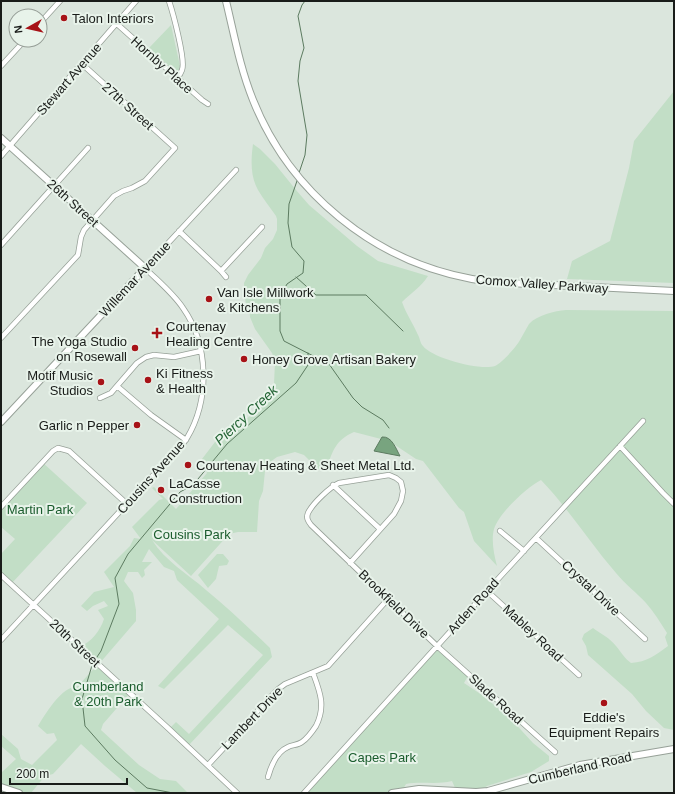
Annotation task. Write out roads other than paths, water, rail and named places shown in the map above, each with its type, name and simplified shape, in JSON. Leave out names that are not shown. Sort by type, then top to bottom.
[{"type":"street","points":[[48,14],[60,1]]},
{"type":"street","name":"Stewart Avenue","points":[[1,156],[136,1]]},
{"type":"street","points":[[169,1],[176,25],[183,63],[183,70],[177,78]]},
{"type":"street","name":"Comox Valley Parkway","points":[[226,1],[242,68],[253,100],[280,153],[306,187],[342,221],[364,236],[402,257],[441,272],[488,282],[674,291]]},
{"type":"street","name":"Hornby Place","points":[[117,24],[208,104]]},
{"type":"street","points":[[1,66],[17,48]]},
{"type":"street","name":"27th Street","points":[[82,64],[175,148],[146,181],[114,196],[93,220]]},
{"type":"street","name":"26th Street","points":[[1,138],[145,268]]},
{"type":"street","points":[[1,245],[88,148]]},
{"type":"street","name":"Willemar Avenue","points":[[1,422],[236,170]]},
{"type":"street","points":[[1,338],[78,255],[81,237],[93,220]]},
{"type":"street","points":[[221,271],[262,227]]},
{"type":"street","points":[[179,231],[226,277]]},
{"type":"street","name":"Cousins Avenue","points":[[1,640],[186,440],[198,411],[202,395],[204,371],[197,335],[183,308],[145,268]]},
{"type":"street","points":[[100,398],[111,393],[137,362],[146,357],[154,355],[174,357],[201,351]]},
{"type":"street","points":[[117,386],[151,415],[186,440]]},
{"type":"street","name":"Arden Road","points":[[304,793],[643,421]]},
{"type":"street","points":[[620,446],[674,504]]},
{"type":"street","points":[[1,507],[53,451],[58,448],[63,448],[69,451],[127,504]]},
{"type":"street","name":"Brookfield Drive","points":[[350,563],[394,514],[401,501],[403,491],[401,482],[396,478],[389,475],[333,485],[308,513],[307,519],[311,525],[350,563],[437,646]]},
{"type":"street","points":[[333,485],[380,529]]},
{"type":"street","points":[[500,531],[524,551]]},
{"type":"street","name":"Crystal Drive","points":[[536,538],[645,639]]},
{"type":"street","name":"20th Street","points":[[1,575],[237,793]]},
{"type":"street","name":"Mabley Road","points":[[487,591],[579,675]]},
{"type":"street","name":"Lambert Drive","points":[[208,765],[277,690],[285,684],[328,666],[388,599]]},
{"type":"street","name":"Slade Road","points":[[437,646],[555,752]]},
{"type":"street","points":[[268,777],[272,763],[285,748],[301,743],[311,733],[320,718],[322,708],[321,696],[313,673]]},
{"type":"street","name":"Cumberland Road","points":[[392,793],[418,789],[476,792],[488,791],[580,765],[674,749]]},
{"type":"street","points":[[1,788],[18,793]]},
{"type":"waterway","name":"Piercy Creek","points":[[299,173],[305,155],[307,135],[298,81],[300,61],[304,48],[298,16],[305,1]]},
{"type":"waterway","name":"Piercy Creek","points":[[298,178],[289,204],[288,223],[292,247],[304,261],[303,273],[287,284],[280,297],[280,331],[284,341],[329,364],[353,398],[362,407],[383,420],[389,428]]},
{"type":"waterway","points":[[296,277],[316,295],[366,295],[403,331]]},
{"type":"waterway","name":"Piercy Creek","points":[[95,660],[101,651],[119,604],[115,578],[128,554],[180,492],[193,485],[227,444],[296,383],[308,365],[308,353]]},
{"type":"waterway","name":"Piercy Creek","points":[[93,662],[82,699],[85,726],[115,760],[147,788],[173,793]]},
{"type":"place","name":"Talon Interiors","points":[[64,18]]},
{"type":"place","name":"Van Isle Millwork & Kitchens","points":[[209,299]]},
{"type":"place","name":"Courtenay Healing Centre","points":[[157,333]]},
{"type":"place","name":"The Yoga Studio on Rosewall","points":[[135,348]]},
{"type":"place","name":"Honey Grove Artisan Bakery","points":[[244,359]]},
{"type":"place","name":"Ki Fitness & Health","points":[[148,380]]},
{"type":"place","name":"Motif Music Studios","points":[[101,382]]},
{"type":"place","name":"Garlic n Pepper","points":[[137,425]]},
{"type":"place","name":"Courtenay Heating & Sheet Metal Ltd.","points":[[188,465]]},
{"type":"place","name":"LaCasse Construction","points":[[161,490]]},
{"type":"place","name":"Eddie's Equipment Repairs","points":[[604,703]]},
{"type":"park label","name":"Martin Park","points":[[40,509]]},
{"type":"park label","name":"Cousins Park","points":[[192,534]]},
{"type":"park label","name":"Cumberland & 20th Park","points":[[108,694]]},
{"type":"park label","name":"Capes Park","points":[[382,757]]}]
